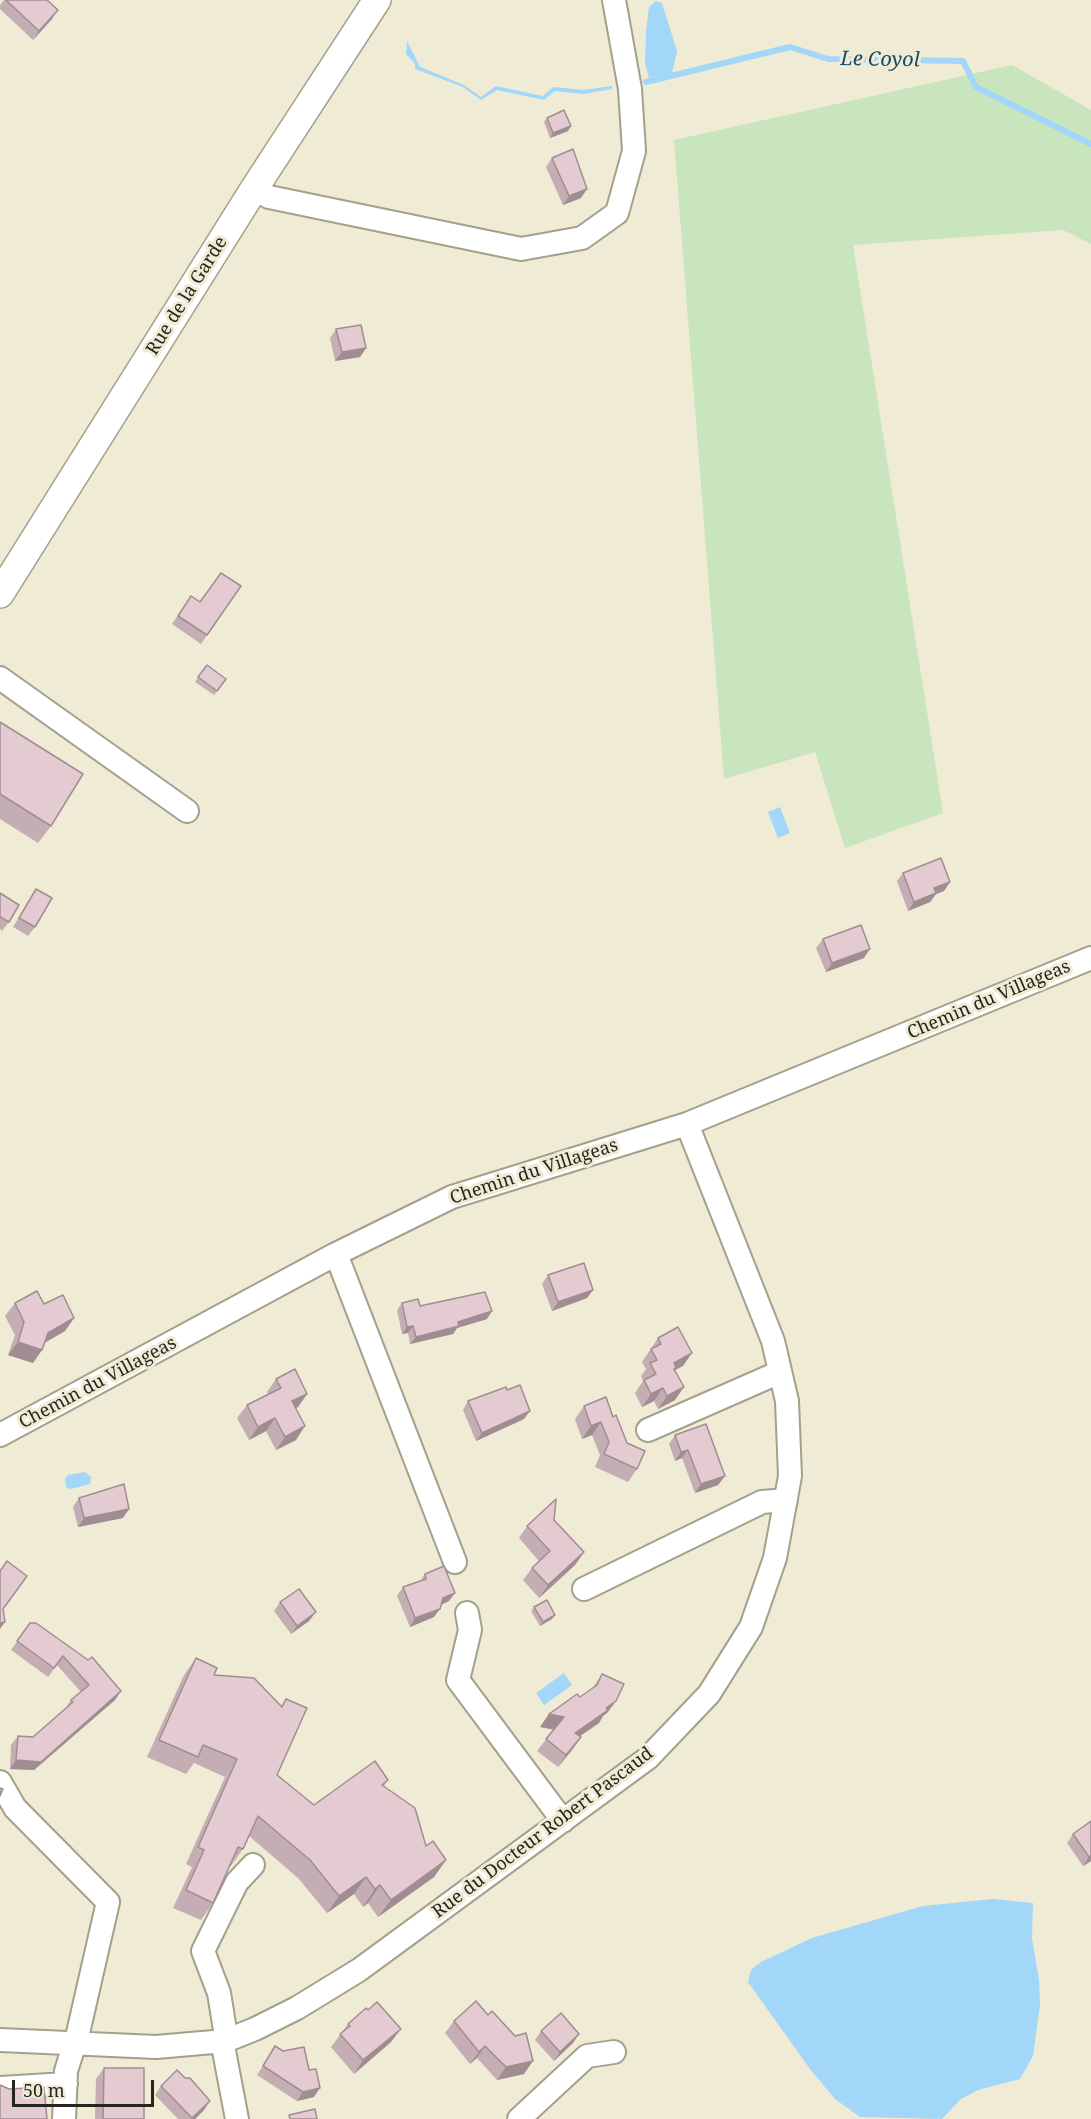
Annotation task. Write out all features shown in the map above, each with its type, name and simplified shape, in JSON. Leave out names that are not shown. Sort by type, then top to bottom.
[{"type":"main road","name":"Rue de la Garde","points":[[0,594],[254,189],[377,0]]},
{"type":"street","points":[[254,189],[269,197],[521,249],[582,238],[617,213],[634,151],[630,89],[614,0]]},
{"type":"street","points":[[0,678],[187,811]]},
{"type":"street","name":"Chemin du Villageas","points":[[0,1435],[336,1254],[452,1197],[687,1124],[1091,958]]},
{"type":"street","name":"Rue du Docteur Robert Pascaud","points":[[0,2040],[156,2047],[225,2041],[297,2008],[359,1970],[648,1758],[709,1694],[751,1627],[775,1558],[790,1476],[787,1401],[773,1341],[687,1124]]},
{"type":"street","points":[[336,1254],[455,1562]]},
{"type":"street","points":[[648,1430],[780,1372]]},
{"type":"street","points":[[584,1589],[762,1502],[786,1500]]},
{"type":"street","points":[[467,1613],[470,1630],[458,1680],[563,1821]]},
{"type":"street","points":[[0,1782],[15,1808],[108,1902],[76,2042],[66,2072],[64,2119]]},
{"type":"street","points":[[237,2119],[225,2051],[219,1993],[203,1951],[237,1882],[253,1865]]},
{"type":"street","points":[[519,2119],[586,2056],[614,2052]]},
{"type":"street","points":[[0,2088],[66,2084]]},
{"type":"green space","points":[[1012,65],[1091,110],[1091,244],[1063,230],[853,245],[943,813],[845,848],[815,752],[724,779],[674,140]]},
{"type":"water","points":[[656,1],[662,3],[677,51],[672,73],[649,78],[645,63],[646,31],[649,7]]},
{"type":"water","points":[[407,41],[420,67],[464,85],[481,97],[496,86],[543,96],[553,87],[584,90],[612,86],[612,89],[584,94],[555,91],[544,100],[497,90],[481,100],[463,87],[415,69],[415,64],[406,54]]},
{"type":"water","points":[[780,807],[790,833],[778,838],[768,812]]},
{"type":"water","points":[[85,1472],[91,1477],[90,1484],[71,1489],[66,1487],[65,1479],[68,1475]]},
{"type":"water","points":[[564,1673],[572,1685],[544,1705],[536,1693]]},
{"type":"water","points":[[993,1899],[1033,1903],[1032,1938],[1039,1980],[1040,2005],[1033,2056],[1020,2079],[978,2090],[961,2099],[942,2119],[860,2117],[835,2099],[810,2069],[748,1982],[751,1970],[761,1962],[812,1938],[923,1906]]},
{"type":"building","points":[[6,0],[47,0],[58,10],[39,31]]},
{"type":"building","points":[[564,110],[571,126],[553,133],[547,118]]},
{"type":"building","points":[[573,149],[587,189],[569,196],[552,158]]},
{"type":"building","points":[[361,325],[366,348],[342,352],[336,329]]},
{"type":"building","points":[[221,573],[241,586],[207,635],[178,616],[191,596],[200,602]]},
{"type":"building","points":[[207,665],[226,679],[217,691],[198,677]]},
{"type":"building","points":[[0,722],[83,774],[51,826],[0,794]]},
{"type":"building","points":[[941,858],[950,882],[934,888],[936,893],[914,902],[903,873]]},
{"type":"building","points":[[36,889],[52,898],[35,927],[19,918]]},
{"type":"building","points":[[0,893],[19,905],[9,922],[0,917]]},
{"type":"building","points":[[861,925],[870,949],[832,963],[823,939]]},
{"type":"building","points":[[584,1263],[593,1290],[558,1302],[548,1275]]},
{"type":"building","points":[[37,1291],[44,1304],[63,1295],[74,1318],[48,1333],[42,1350],[18,1342],[24,1322],[15,1303]]},
{"type":"building","points":[[485,1292],[492,1311],[458,1322],[459,1326],[416,1337],[413,1326],[407,1327],[402,1303],[418,1299],[420,1306]]},
{"type":"building","points":[[678,1327],[692,1353],[674,1363],[676,1368],[674,1369],[684,1387],[667,1396],[663,1388],[651,1394],[644,1380],[656,1374],[650,1363],[657,1360],[651,1349],[661,1344],[658,1338]]},
{"type":"building","points":[[295,1369],[307,1394],[292,1401],[305,1426],[285,1437],[275,1418],[258,1427],[247,1405],[281,1388],[276,1379]]},
{"type":"building","points":[[520,1385],[530,1411],[482,1433],[468,1401],[506,1387],[507,1390]]},
{"type":"building","points":[[606,1397],[613,1417],[616,1415],[627,1443],[645,1451],[637,1469],[604,1454],[609,1442],[601,1422],[591,1426],[584,1406]]},
{"type":"building","points":[[706,1424],[725,1476],[701,1484],[688,1450],[681,1452],[675,1435]]},
{"type":"building","points":[[124,1484],[129,1509],[84,1518],[79,1498]]},
{"type":"building","points":[[556,1499],[554,1520],[584,1552],[548,1585],[532,1568],[550,1551],[527,1526]]},
{"type":"building","points":[[7,1561],[27,1576],[3,1609],[5,1622],[0,1623],[0,1571]]},
{"type":"building","points":[[444,1566],[455,1593],[443,1598],[440,1609],[415,1618],[403,1587],[426,1579],[425,1574]]},
{"type":"building","points":[[299,1589],[316,1612],[297,1626],[280,1602]]},
{"type":"building","points":[[547,1600],[555,1615],[543,1622],[534,1607]]},
{"type":"building","points":[[30,1623],[36,1623],[88,1660],[92,1657],[121,1691],[41,1762],[16,1760],[18,1736],[33,1737],[89,1685],[63,1656],[54,1668],[17,1641]]},
{"type":"building","points":[[196,1658],[217,1668],[214,1675],[254,1678],[282,1707],[286,1699],[307,1708],[277,1775],[314,1805],[375,1761],[388,1780],[382,1785],[415,1808],[426,1846],[433,1841],[446,1860],[391,1900],[380,1885],[375,1889],[366,1877],[339,1896],[310,1860],[258,1816],[243,1849],[238,1847],[213,1903],[186,1890],[204,1850],[198,1847],[237,1759],[203,1745],[198,1757],[159,1740]]},
{"type":"building","points":[[602,1674],[624,1684],[616,1701],[606,1708],[608,1710],[575,1733],[581,1737],[566,1755],[546,1739],[564,1717],[549,1714],[577,1694],[580,1697],[597,1685]]},
{"type":"building","points":[[1091,1821],[1091,1856],[1089,1857],[1073,1834]]},
{"type":"building","points":[[476,2001],[488,2015],[492,2011],[515,2036],[526,2033],[533,2061],[506,2067],[485,2046],[479,2052],[454,2021]]},
{"type":"building","points":[[377,2002],[401,2029],[363,2060],[340,2034],[366,2008],[368,2010]]},
{"type":"building","points":[[561,2013],[579,2034],[560,2052],[541,2031]]},
{"type":"building","points":[[275,2046],[283,2051],[304,2047],[309,2070],[316,2069],[320,2088],[303,2092],[263,2066]]},
{"type":"building","points":[[104,2068],[144,2068],[144,2119],[103,2119]]},
{"type":"building","points":[[177,2070],[185,2078],[190,2078],[210,2101],[192,2118],[161,2086]]},
{"type":"building","points":[[0,2085],[9,2089],[44,2087],[47,2119],[0,2119]]},
{"type":"building","points":[[315,2109],[317,2119],[290,2119],[289,2115]]},
{"type":"waterway","name":"Le Coyol","points":[[646,82],[790,47],[828,59],[963,61],[976,87],[1091,144]]}]
